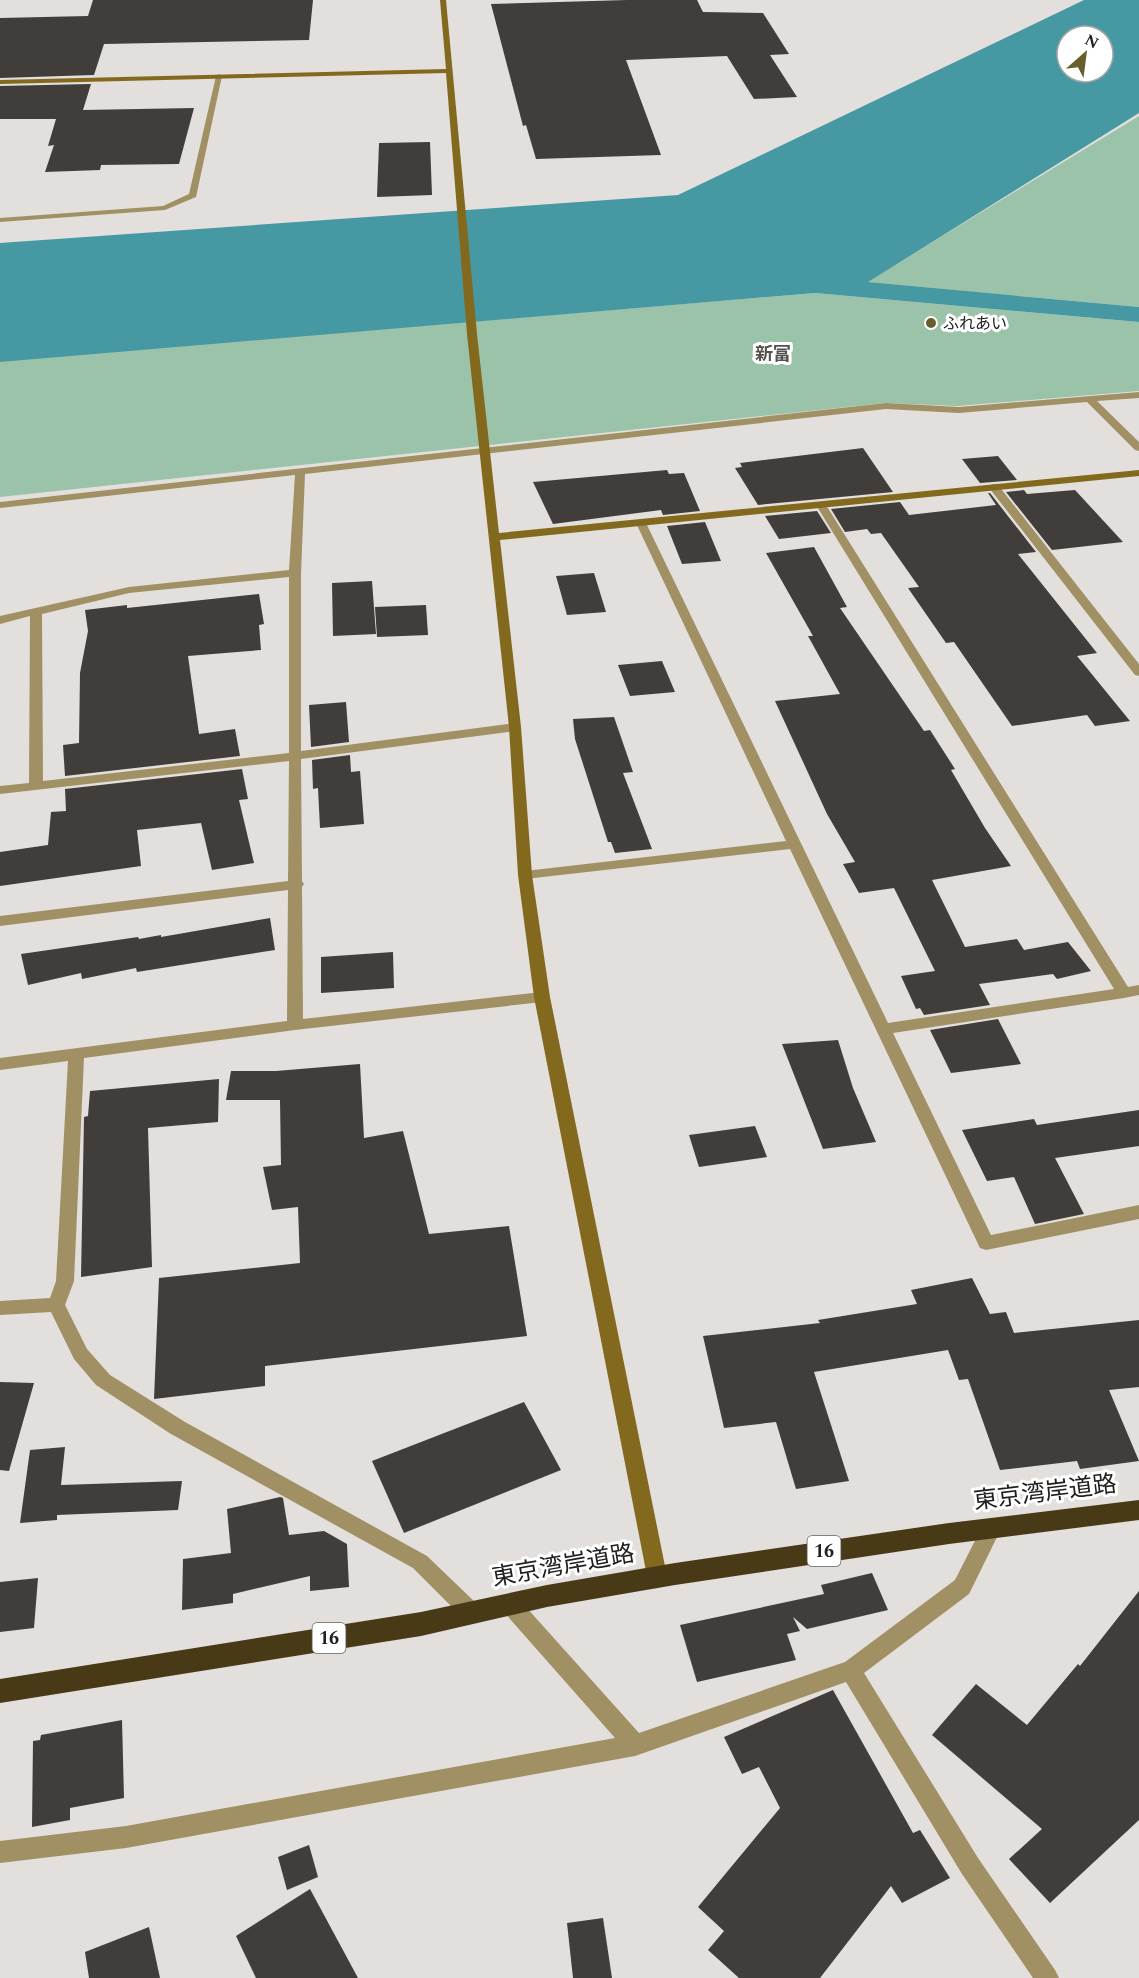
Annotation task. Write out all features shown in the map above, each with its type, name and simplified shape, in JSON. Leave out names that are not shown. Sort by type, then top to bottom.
[{"type":"highway","name":"東京湾岸道路","points":[[0,1691],[421,1624],[470,1611],[657,1576],[992,1527],[1139,1510]]},
{"type":"street","points":[[443,0],[448,71],[462,196],[472,334],[515,727],[525,875],[542,997],[657,1576]]},
{"type":"street","points":[[0,82],[448,71]]},
{"type":"street","points":[[0,220],[165,208],[193,195],[219,76]]},
{"type":"street","points":[[0,505],[886,406],[958,410],[1139,395]]},
{"type":"street","points":[[1089,399],[1139,448]]},
{"type":"street","points":[[295,1025],[297,884],[294,756],[295,573],[300,472]]},
{"type":"street","points":[[494,537],[1139,473]]},
{"type":"street","points":[[994,487],[1139,672]]},
{"type":"street","points":[[821,505],[1131,992],[883,1029]]},
{"type":"street","points":[[641,523],[986,1243],[1139,1212]]},
{"type":"street","points":[[0,620],[129,590],[295,573]]},
{"type":"street","points":[[36,611],[36,785]]},
{"type":"street","points":[[0,790],[294,756],[515,727]]},
{"type":"street","points":[[525,875],[794,844]]},
{"type":"street","points":[[0,921],[297,884]]},
{"type":"street","points":[[0,1064],[295,1025],[542,997]]},
{"type":"street","points":[[76,1054],[65,1281],[57,1305],[80,1354],[103,1380],[178,1428],[420,1562],[470,1611]]},
{"type":"street","points":[[0,1308],[57,1305]]},
{"type":"street","points":[[0,1852],[126,1837],[635,1745],[851,1670],[962,1587],[992,1527]]},
{"type":"street","points":[[510,1604],[635,1745]]},
{"type":"street","points":[[851,1670],[970,1866],[1047,1978]]},
{"type":"green space","points":[[1139,116],[1139,307],[867,282]]},
{"type":"green space","points":[[815,293],[1139,322],[1139,391],[957,406],[885,403],[0,497],[0,361]]},
{"type":"water","points":[[1084,0],[1139,0],[1139,113],[868,282],[1139,307],[1139,322],[815,293],[0,362],[0,243],[678,195]]},
{"type":"building","points":[[93,0],[313,0],[309,40],[104,44],[94,75],[0,78],[0,18],[88,16]]},
{"type":"building","points":[[697,0],[703,12],[763,13],[789,54],[770,55],[797,97],[754,99],[727,56],[626,60],[661,155],[536,159],[526,125],[523,126],[491,4]]},
{"type":"building","points":[[91,84],[83,110],[194,108],[179,164],[101,165],[100,170],[45,172],[54,145],[48,146],[56,119],[0,119],[0,86]]},
{"type":"building","points":[[430,142],[432,195],[377,197],[379,143]]},
{"type":"building","points":[[863,448],[893,492],[758,505],[735,468],[742,467],[740,463]]},
{"type":"building","points":[[998,456],[1017,480],[980,483],[962,459]]},
{"type":"building","points":[[667,470],[669,474],[684,473],[700,511],[663,515],[661,510],[553,524],[533,482]]},
{"type":"building","points":[[1024,490],[1027,494],[1075,490],[1123,542],[1052,550],[1006,492]]},
{"type":"building","points":[[988,493],[1036,552],[1018,554],[1097,653],[1077,656],[1130,721],[1095,726],[1087,715],[1012,726],[954,642],[946,643],[908,588],[919,587],[881,533],[871,534],[867,529],[845,532],[831,509],[900,502],[909,515],[996,505]]},
{"type":"building","points":[[817,511],[831,533],[779,539],[765,516]]},
{"type":"building","points":[[705,522],[721,561],[682,564],[667,526]]},
{"type":"building","points":[[814,547],[847,607],[840,608],[924,731],[930,730],[955,769],[951,770],[985,828],[1011,866],[932,880],[965,947],[1017,939],[1024,950],[1068,942],[1091,971],[1057,979],[1053,974],[979,984],[990,1005],[924,1015],[920,1008],[916,1009],[901,976],[935,971],[894,888],[859,893],[843,864],[855,862],[827,814],[775,701],[840,694],[808,636],[813,636],[766,553]]},
{"type":"building","points":[[594,573],[606,612],[567,615],[556,576]]},
{"type":"building","points":[[372,581],[376,634],[333,636],[332,583]]},
{"type":"building","points":[[259,594],[264,624],[259,625],[261,650],[188,656],[199,734],[235,729],[240,756],[65,776],[63,745],[79,743],[80,673],[88,631],[85,610],[127,605],[127,608]]},
{"type":"building","points":[[426,605],[428,635],[377,637],[375,607]]},
{"type":"building","points":[[662,661],[675,692],[630,696],[618,665]]},
{"type":"building","points":[[346,702],[349,742],[311,747],[309,705]]},
{"type":"building","points":[[614,717],[633,772],[623,773],[652,849],[615,853],[611,842],[608,842],[575,739],[573,719]]},
{"type":"building","points":[[350,755],[351,772],[360,771],[364,824],[320,828],[318,788],[313,789],[312,760]]},
{"type":"building","points":[[242,769],[248,799],[239,800],[254,863],[212,870],[201,823],[137,830],[141,866],[0,886],[0,852],[48,845],[51,812],[66,811],[65,789]]},
{"type":"building","points":[[270,918],[275,950],[137,972],[136,968],[82,979],[81,973],[28,985],[21,954],[138,937],[139,939],[161,935],[161,937]]},
{"type":"building","points":[[393,952],[394,988],[321,993],[321,957]]},
{"type":"building","points":[[998,1019],[1021,1064],[951,1073],[930,1030]]},
{"type":"building","points":[[838,1040],[853,1088],[876,1142],[823,1149],[782,1044]]},
{"type":"building","points":[[360,1064],[364,1138],[403,1131],[429,1234],[509,1226],[527,1336],[265,1366],[265,1386],[154,1399],[159,1278],[300,1263],[298,1207],[272,1210],[263,1167],[281,1165],[280,1100],[226,1100],[231,1071],[276,1071]]},
{"type":"building","points":[[219,1079],[218,1122],[148,1128],[152,1267],[81,1277],[84,1117],[88,1116],[90,1091]]},
{"type":"building","points":[[1139,1110],[1139,1146],[1055,1158],[1084,1214],[1035,1224],[1014,1177],[987,1181],[962,1130],[1034,1119],[1037,1125]]},
{"type":"building","points":[[755,1126],[767,1157],[699,1167],[689,1135]]},
{"type":"building","points":[[972,1278],[990,1314],[1006,1312],[1014,1333],[1139,1320],[1139,1387],[1109,1390],[1139,1461],[1080,1469],[1077,1461],[1000,1470],[968,1379],[959,1380],[948,1350],[814,1372],[849,1481],[796,1489],[776,1422],[724,1428],[703,1336],[820,1323],[818,1320],[917,1304],[911,1290]]},
{"type":"building","points":[[0,1382],[34,1383],[9,1471],[0,1470]]},
{"type":"building","points":[[524,1402],[561,1470],[404,1533],[372,1461]]},
{"type":"building","points":[[65,1447],[61,1485],[182,1481],[178,1510],[57,1515],[57,1520],[20,1523],[30,1450]]},
{"type":"building","points":[[283,1498],[289,1535],[324,1531],[347,1544],[349,1587],[310,1591],[310,1576],[233,1594],[233,1603],[182,1610],[183,1559],[231,1553],[227,1509]]},
{"type":"building","points":[[872,1573],[888,1610],[807,1629],[793,1617],[800,1631],[787,1634],[796,1660],[697,1682],[680,1625],[824,1594],[821,1585]]},
{"type":"building","points":[[38,1578],[34,1628],[0,1632],[0,1582]]},
{"type":"building","points":[[1139,1591],[1139,1820],[1050,1903],[1009,1859],[1042,1829],[932,1735],[976,1684],[1027,1725],[1078,1664],[1080,1666]]},
{"type":"building","points":[[833,1690],[913,1833],[920,1830],[950,1878],[902,1903],[891,1886],[820,1978],[739,1978],[708,1950],[724,1931],[698,1907],[780,1808],[759,1767],[742,1774],[724,1737]]},
{"type":"building","points":[[122,1720],[124,1798],[70,1808],[70,1820],[32,1827],[33,1741],[40,1740],[41,1735]]},
{"type":"building","points":[[309,1845],[318,1877],[287,1890],[278,1857]]},
{"type":"building","points":[[310,1889],[358,1978],[256,1978],[236,1936]]},
{"type":"building","points":[[603,1918],[612,1978],[573,1978],[567,1923]]},
{"type":"building","points":[[149,1927],[160,1978],[89,1978],[85,1952]]},
{"type":"place","name":"ふれあい","points":[[931,323]]},
{"type":"district","name":"新富","points":[[773,354]]}]
